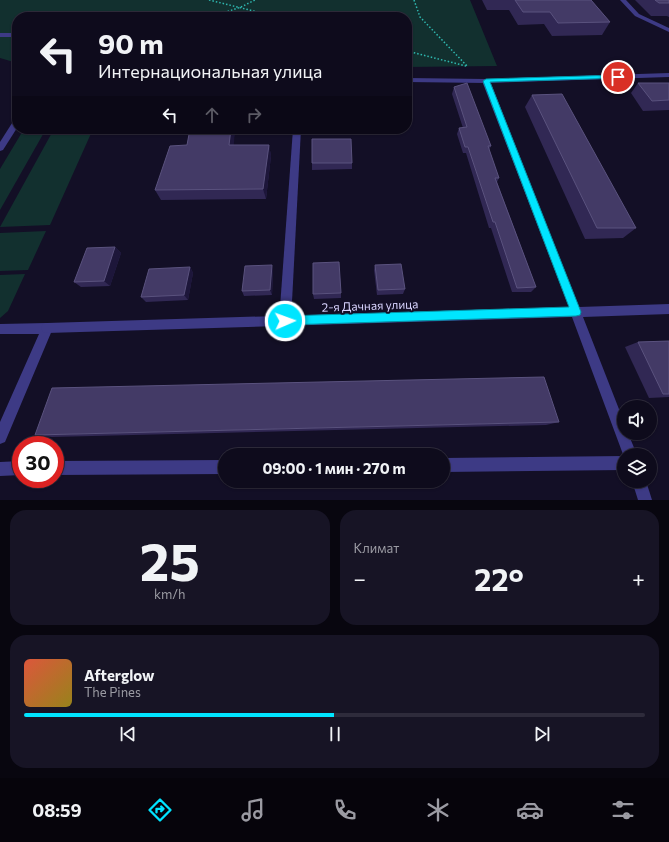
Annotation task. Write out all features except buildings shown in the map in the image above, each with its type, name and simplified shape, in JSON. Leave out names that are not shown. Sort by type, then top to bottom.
[{"type":"street","points":[[623,0],[636,14],[669,30]]},
{"type":"street","points":[[0,35],[12,35]]},
{"type":"street","points":[[412,80],[486,81],[669,75]]},
{"type":"street","points":[[486,81],[627,448]]},
{"type":"street","points":[[0,148],[12,130]]},
{"type":"street","points":[[285,321],[297,134]]},
{"type":"street","name":"2-я Дачная улица","points":[[0,329],[669,309]]},
{"type":"street","points":[[0,437],[47,328]]},
{"type":"street","points":[[450,465],[617,463]]},
{"type":"street","points":[[64,468],[218,466]]},
{"type":"street","points":[[0,469],[12,468]]},
{"type":"street","points":[[641,488],[645,500]]},
{"type":"path","points":[[209,0],[260,12]]},
{"type":"path","points":[[226,12],[255,0]]},
{"type":"path","points":[[414,0],[420,18],[468,67],[486,81]]},
{"type":"path","points":[[412,52],[468,67]]},
{"type":"green space","points":[[0,0],[470,0],[497,66],[412,67],[412,12],[12,12],[12,62],[0,58]]},
{"type":"green space","points":[[21,134],[43,134],[0,210],[0,169]]},
{"type":"green space","points":[[51,134],[91,134],[50,225],[0,227]]},
{"type":"green space","points":[[46,231],[28,270],[0,271],[0,233]]},
{"type":"green space","points":[[25,274],[8,311],[0,318],[0,275]]},
{"type":"route","points":[[285,321],[576,312],[486,81],[618,77]]}]
